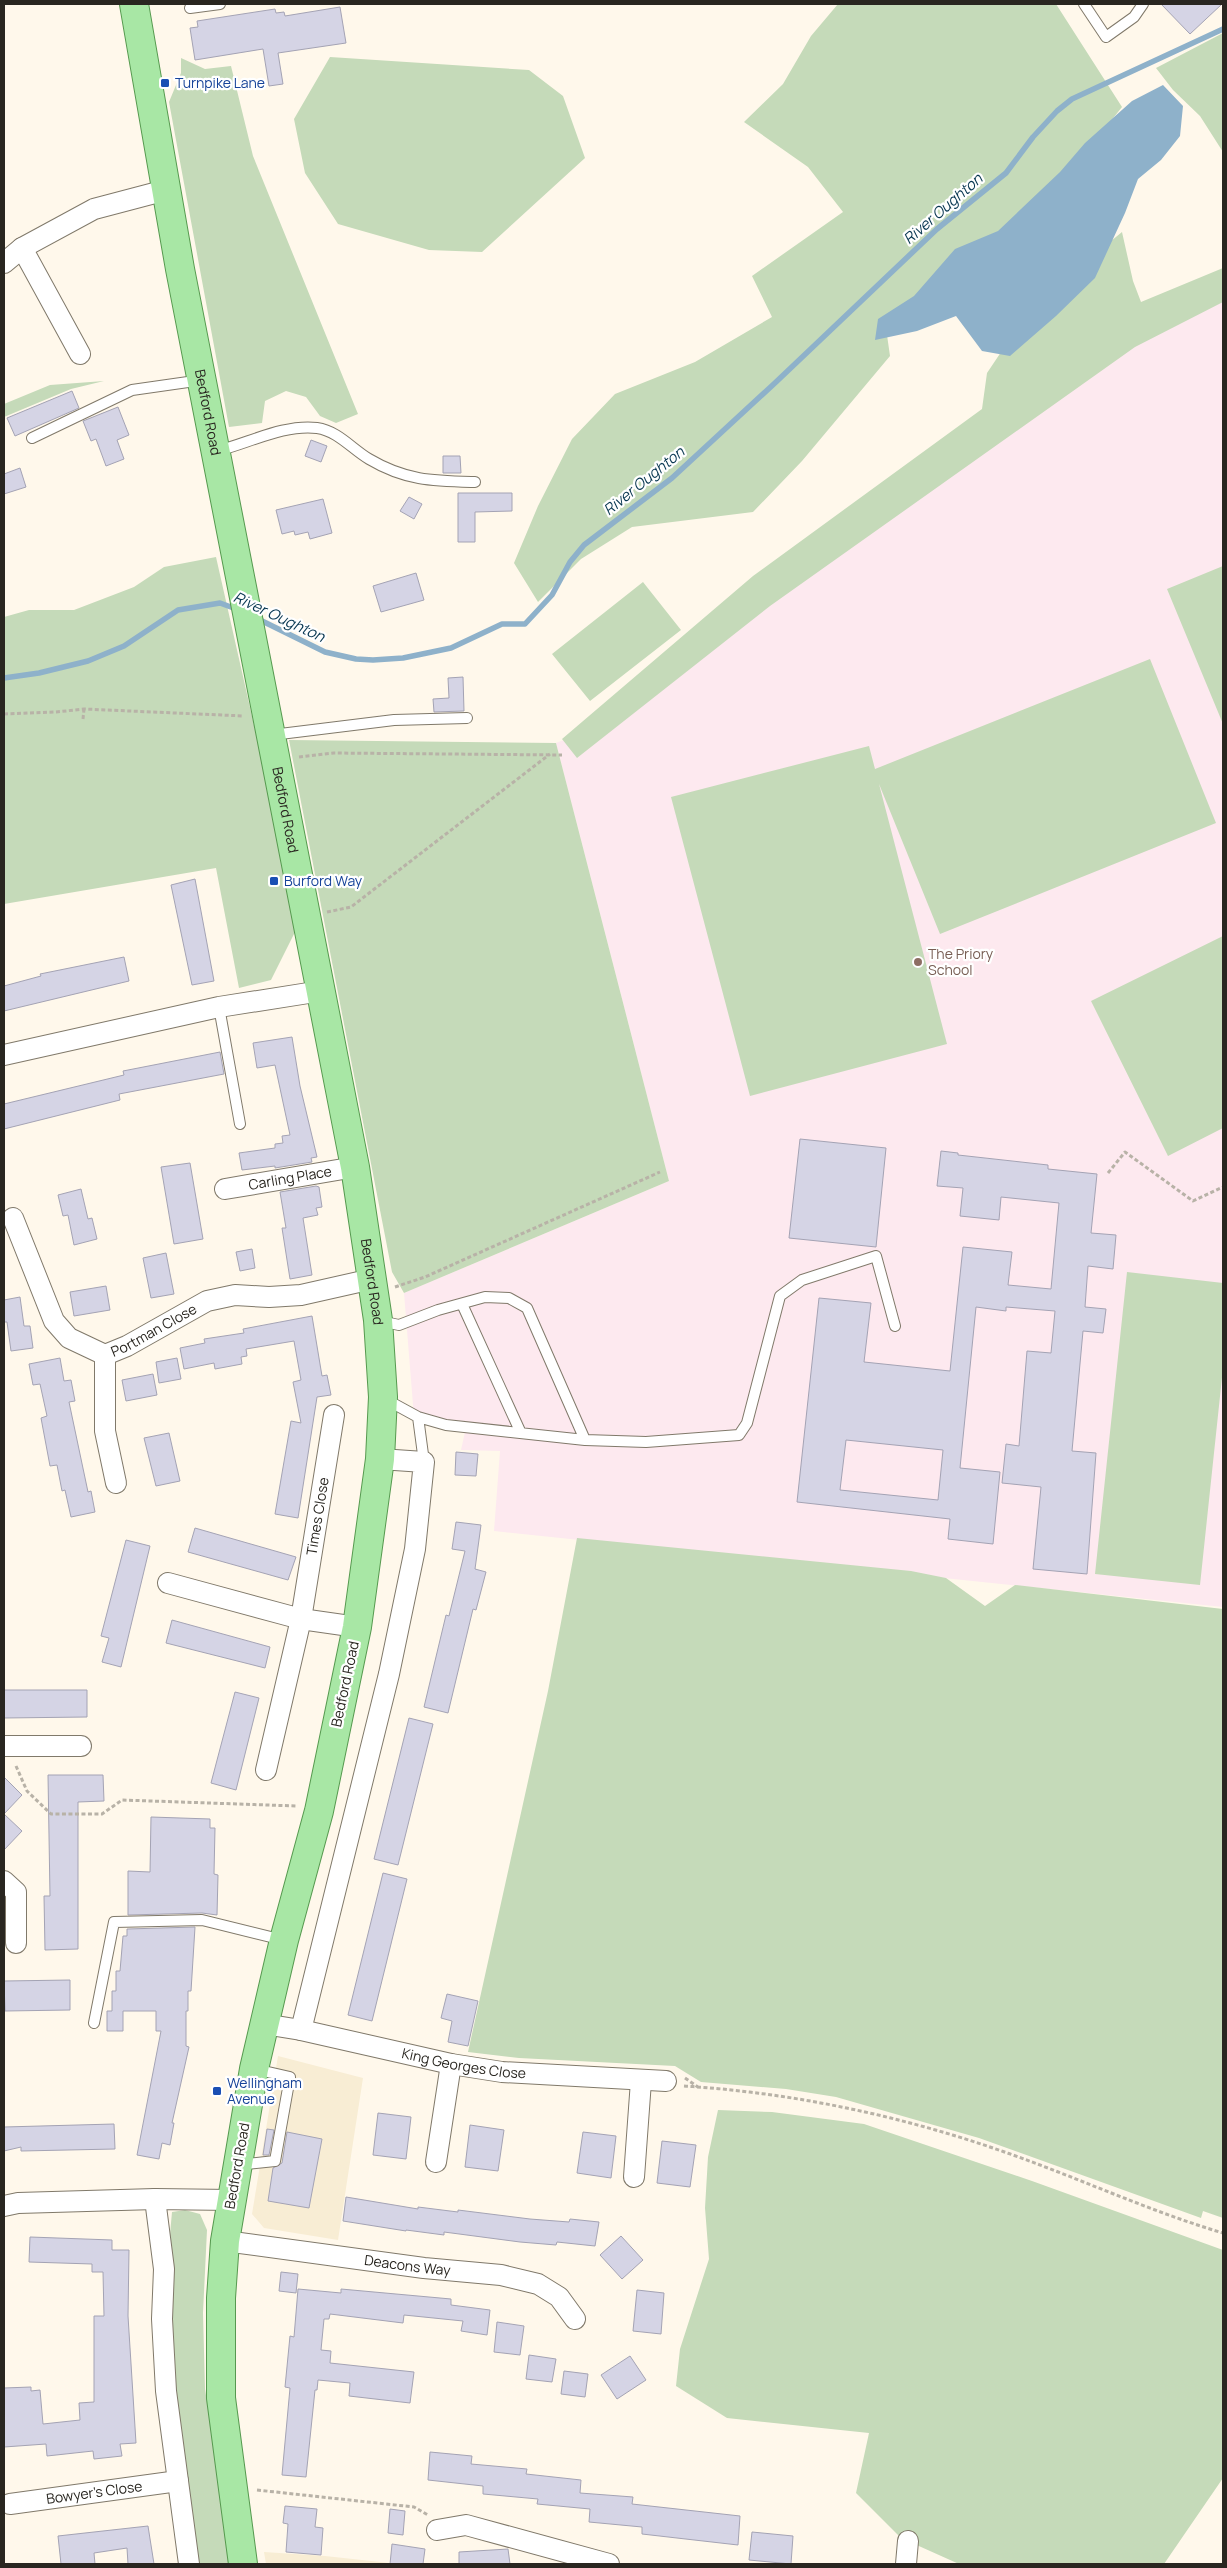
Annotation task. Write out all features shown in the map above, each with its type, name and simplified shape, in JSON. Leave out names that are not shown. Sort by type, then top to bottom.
[{"type":"main road","name":"Bedford Road","points":[[134,4],[166,190],[355,1167],[375,1298],[383,1398],[380,1459],[357,1628],[319,1811],[284,1940],[254,2069],[225,2241],[221,2298],[220,2398],[243,2564]]},
{"type":"street","points":[[4,263],[22,248],[94,210],[166,190]]},
{"type":"street","points":[[22,248],[80,354]]},
{"type":"street","points":[[4,1055],[219,1007],[321,990]]},
{"type":"street","name":"Carling Place","points":[[225,1190],[355,1167]]},
{"type":"street","name":"Portman Close","points":[[13,1218],[54,1321],[69,1338],[105,1355],[127,1346],[207,1301],[235,1295],[375,1298]]},
{"type":"street","points":[[105,1355],[105,1431],[116,1483]]},
{"type":"street","name":"Times Close","points":[[266,1770],[301,1619],[334,1415]]},
{"type":"street","points":[[301,2030],[391,1665],[415,1549],[424,1462],[380,1459]]},
{"type":"street","points":[[168,1583],[301,1619],[357,1628]]},
{"type":"street","points":[[6,1754],[81,1746]]},
{"type":"street","points":[[4,1880],[16,1892],[16,1943]]},
{"type":"street","name":"King Georges Close","points":[[264,2024],[301,2030],[450,2064],[502,2072],[666,2081]]},
{"type":"street","points":[[436,2162],[450,2064]]},
{"type":"street","points":[[634,2177],[641,2081]]},
{"type":"street","points":[[155,2199],[164,2269],[163,2367],[190,2564]]},
{"type":"street","points":[[4,2206],[18,2202],[155,2199],[231,2200]]},
{"type":"street","name":"Deacons Way","points":[[225,2241],[424,2268],[500,2275],[538,2284],[559,2297],[575,2319]]},
{"type":"street","name":"Bowyer's Close","points":[[10,2504],[178,2482]]},
{"type":"street","points":[[437,2530],[466,2525],[589,2562],[609,2564]]},
{"type":"street","points":[[906,2564],[908,2541]]},
{"type":"lane","points":[[190,8],[220,4]]},
{"type":"lane","points":[[1084,4],[1106,38],[1134,17],[1142,4]]},
{"type":"lane","points":[[32,438],[132,390],[203,380]]},
{"type":"lane","points":[[217,451],[294,428],[320,428],[339,437],[381,466],[412,478],[475,482]]},
{"type":"lane","points":[[271,737],[394,720],[466,718]]},
{"type":"lane","points":[[219,1007],[240,1124]]},
{"type":"lane","points":[[383,1398],[418,1417],[446,1425],[585,1440],[646,1442],[739,1435],[747,1423],[780,1296],[802,1280],[876,1256],[895,1326]]},
{"type":"lane","points":[[375,1298],[399,1325],[485,1297],[508,1298],[526,1308],[585,1440]]},
{"type":"lane","points":[[462,1304],[520,1432]]},
{"type":"lane","points":[[418,1417],[424,1462]]},
{"type":"lane","points":[[94,2023],[114,1922],[202,1920],[284,1940]]},
{"type":"lane","points":[[237,2165],[275,2161],[277,2152],[290,2078],[254,2069]]},
{"type":"path","points":[[83,719],[84,709]]},
{"type":"path","points":[[4,714],[84,709],[271,737],[334,753],[562,755]]},
{"type":"path","points":[[308,917],[351,907],[550,754]]},
{"type":"path","points":[[1108,1173],[1125,1152],[1193,1202],[1223,1187]]},
{"type":"path","points":[[375,1298],[660,1172]]},
{"type":"path","points":[[6,1754],[15,1763],[27,1791],[51,1814],[102,1814],[122,1800],[291,1804],[304,1808]]},
{"type":"path","points":[[666,2081],[671,2085],[821,2102],[876,2114],[1004,2152],[1223,2233]]},
{"type":"path","points":[[231,2488],[414,2507],[429,2516],[437,2530]]},
{"type":"shaded area","name":"The Priory School","points":[[1223,294],[1223,1607],[494,1531],[500,1451],[461,1450],[465,1432],[414,1417],[404,1293],[669,1181],[556,743],[566,739],[925,460]]},
{"type":"shaded area","points":[[278,2056],[363,2078],[338,2240],[264,2228],[252,2214]]},
{"type":"shaded area","points":[[264,2552],[325,2556],[399,2564],[266,2564]]},
{"type":"green space","points":[[838,4],[1056,4],[1122,107],[1032,219],[886,328],[890,356],[802,461],[753,512],[632,527],[581,559],[538,602],[514,563],[538,506],[572,439],[615,394],[695,362],[772,317],[752,276],[843,212],[808,167],[744,122],[783,84],[811,36]]},
{"type":"green space","points":[[1223,33],[1223,152],[1200,116],[1173,90],[1156,68]]},
{"type":"green space","points":[[330,57],[529,70],[563,96],[585,158],[482,252],[429,250],[338,224],[305,173],[294,119]]},
{"type":"green space","points":[[181,58],[205,69],[231,66],[253,156],[358,414],[336,423],[320,416],[306,397],[286,391],[265,401],[262,423],[229,427],[169,102],[181,73]]},
{"type":"green space","points":[[1122,232],[1133,281],[1141,302],[1223,268],[1223,302],[1135,347],[770,606],[577,758],[562,739],[753,576],[982,409],[987,373],[1032,306]]},
{"type":"green space","points":[[104,381],[71,389],[4,417],[4,404],[50,385]]},
{"type":"green space","points":[[216,557],[256,734],[261,737],[297,928],[271,980],[239,988],[216,868],[4,904],[4,617],[29,610],[74,610],[134,587],[164,567]]},
{"type":"green space","points":[[1223,566],[1223,724],[1167,589]]},
{"type":"green space","points":[[643,582],[681,630],[590,701],[552,654]]},
{"type":"green space","points":[[1150,659],[1216,823],[940,934],[879,784],[947,1044],[750,1096],[671,797],[869,746],[875,769]]},
{"type":"green space","points":[[289,740],[556,743],[669,1181],[404,1293],[392,1272]]},
{"type":"green space","points":[[1223,936],[1223,1128],[1168,1156],[1091,1001]]},
{"type":"green space","points":[[1127,1272],[1223,1283],[1223,1368],[1200,1585],[1095,1574]]},
{"type":"green space","points":[[577,1538],[911,1571],[946,1578],[985,1606],[1015,1585],[1223,1609],[1223,2218],[1203,2211],[1201,2218],[979,2138],[836,2097],[786,2089],[701,2082],[675,2066],[519,2058],[468,2052],[548,1691]]},
{"type":"green space","points":[[718,2110],[772,2112],[864,2124],[1032,2181],[1223,2250],[1223,2478],[1164,2564],[959,2564],[901,2538],[856,2493],[869,2433],[727,2418],[676,2386],[680,2349],[709,2259],[705,2208],[708,2157]]},
{"type":"green space","points":[[185,2210],[200,2214],[207,2230],[203,2313],[205,2389],[233,2564],[196,2564],[179,2433],[170,2344],[169,2256],[172,2212]]},
{"type":"water","points":[[1163,85],[1183,106],[1180,136],[1161,160],[1138,179],[1125,213],[1095,278],[1056,316],[1010,356],[982,351],[956,316],[917,331],[875,340],[878,319],[914,296],[955,249],[998,231],[1060,172],[1085,143],[1132,101]]},
{"type":"building","points":[[1161,4],[1222,4],[1190,34]]},
{"type":"building","points":[[340,7],[346,43],[278,53],[283,84],[269,86],[263,49],[195,60],[190,28],[198,27],[197,21],[275,9],[276,13],[284,12],[285,16]]},
{"type":"building","points":[[72,391],[79,408],[15,436],[7,418]]},
{"type":"building","points":[[118,407],[129,435],[117,440],[124,459],[106,466],[96,439],[91,441],[83,421]]},
{"type":"building","points":[[311,440],[327,446],[321,462],[305,456]]},
{"type":"building","points":[[443,456],[460,456],[461,473],[443,473]]},
{"type":"building","points":[[20,468],[26,487],[4,494],[4,474]]},
{"type":"building","points":[[458,493],[512,493],[512,511],[475,512],[475,542],[458,542]]},
{"type":"building","points":[[409,497],[422,504],[414,519],[400,511]]},
{"type":"building","points":[[323,499],[332,533],[310,539],[308,532],[295,535],[294,531],[282,534],[276,510]]},
{"type":"building","points":[[416,573],[424,600],[381,612],[373,586]]},
{"type":"building","points":[[463,677],[464,711],[434,712],[433,699],[449,698],[448,678]]},
{"type":"building","points":[[195,879],[214,981],[192,985],[171,885]]},
{"type":"building","points":[[124,957],[129,981],[4,1011],[4,986],[41,976],[40,974]]},
{"type":"building","points":[[292,1037],[300,1086],[317,1157],[311,1158],[312,1162],[275,1168],[275,1166],[242,1170],[239,1153],[275,1148],[275,1144],[283,1143],[282,1136],[290,1135],[275,1065],[257,1068],[253,1043]]},
{"type":"building","points":[[220,1052],[224,1074],[119,1094],[120,1100],[4,1129],[4,1104],[124,1075],[123,1071]]},
{"type":"building","points":[[800,1139],[886,1148],[876,1247],[789,1238]]},
{"type":"building","points":[[941,1151],[958,1153],[958,1155],[1048,1165],[1048,1169],[1097,1174],[1091,1233],[1116,1235],[1113,1269],[1088,1266],[1085,1307],[1106,1309],[1103,1333],[1083,1331],[1072,1451],[1096,1453],[1087,1574],[1033,1569],[1041,1487],[1002,1483],[1006,1444],[1019,1446],[1027,1351],[1051,1353],[1055,1311],[1006,1307],[1006,1311],[976,1307],[960,1468],[1000,1472],[993,1544],[948,1539],[950,1519],[797,1502],[819,1298],[871,1303],[864,1362],[950,1371],[963,1247],[1012,1252],[1008,1285],[1051,1289],[1059,1203],[1001,1197],[999,1220],[960,1216],[963,1188],[937,1186]],"holes":[[[846,1440],[943,1450],[938,1500],[840,1490]]]},
{"type":"building","points":[[190,1163],[203,1239],[174,1244],[161,1167]]},
{"type":"building","points":[[319,1187],[322,1207],[316,1208],[318,1215],[303,1218],[312,1275],[290,1279],[282,1228],[286,1228],[280,1192]]},
{"type":"building","points":[[81,1189],[88,1219],[92,1218],[97,1239],[74,1245],[68,1215],[63,1216],[58,1195]]},
{"type":"building","points":[[252,1249],[255,1268],[240,1271],[236,1252]]},
{"type":"building","points":[[166,1253],[174,1294],[151,1298],[143,1258]]},
{"type":"building","points":[[106,1286],[110,1310],[74,1316],[70,1292]]},
{"type":"building","points":[[20,1297],[24,1326],[30,1326],[33,1348],[11,1351],[7,1322],[4,1322],[4,1300]]},
{"type":"building","points":[[312,1316],[322,1376],[327,1375],[331,1395],[317,1397],[298,1518],[275,1514],[291,1421],[301,1423],[293,1382],[301,1380],[294,1341],[246,1349],[247,1356],[241,1357],[242,1364],[215,1369],[214,1363],[184,1369],[180,1348],[205,1343],[204,1339],[244,1333],[243,1329]]},
{"type":"building","points":[[60,1358],[64,1381],[71,1380],[75,1401],[69,1402],[88,1492],[91,1491],[95,1512],[71,1517],[65,1490],[62,1491],[57,1465],[50,1466],[41,1418],[47,1416],[40,1384],[33,1385],[29,1364]]},
{"type":"building","points":[[177,1358],[181,1379],[159,1383],[156,1362]]},
{"type":"building","points":[[153,1374],[157,1395],[126,1401],[122,1380]]},
{"type":"building","points":[[169,1433],[180,1481],[156,1486],[144,1438]]},
{"type":"building","points":[[456,1452],[478,1454],[476,1476],[455,1475]]},
{"type":"building","points":[[456,1522],[481,1525],[475,1569],[486,1572],[476,1610],[473,1609],[448,1713],[424,1707],[446,1615],[449,1616],[465,1551],[452,1549]]},
{"type":"building","points":[[195,1528],[296,1557],[288,1580],[188,1552]]},
{"type":"building","points":[[126,1540],[150,1546],[121,1667],[102,1662],[109,1638],[101,1636]]},
{"type":"building","points":[[172,1620],[270,1647],[265,1668],[166,1643]]},
{"type":"building","points":[[4,1690],[87,1690],[87,1717],[4,1718]]},
{"type":"building","points":[[235,1692],[259,1698],[236,1790],[211,1783]]},
{"type":"building","points":[[409,1718],[433,1724],[398,1865],[374,1859]]},
{"type":"building","points":[[48,1775],[103,1775],[104,1801],[78,1802],[78,1949],[45,1950],[44,1896],[50,1896]]},
{"type":"building","points":[[4,1777],[22,1795],[4,1814]]},
{"type":"building","points":[[4,1814],[22,1831],[4,1850]]},
{"type":"building","points":[[151,1817],[210,1819],[210,1828],[215,1828],[214,1874],[218,1875],[217,1915],[202,1913],[128,1915],[128,1871],[150,1872]]},
{"type":"building","points":[[383,1873],[407,1879],[372,2021],[348,2015]]},
{"type":"building","points":[[195,1927],[191,1991],[188,1991],[188,2011],[186,2011],[186,2046],[189,2047],[172,2123],[174,2123],[170,2145],[162,2143],[159,2159],[137,2155],[161,2031],[156,2031],[156,2011],[123,2011],[123,2031],[107,2031],[107,2011],[112,2011],[112,1991],[116,1991],[116,1971],[120,1971],[123,1936],[127,1936],[127,1929]]},
{"type":"building","points":[[70,1980],[70,2010],[5,2011],[4,1981]]},
{"type":"building","points":[[447,1994],[478,2001],[468,2046],[448,2042],[452,2021],[441,2018]]},
{"type":"building","points":[[378,2113],[411,2117],[406,2159],[373,2155]]},
{"type":"building","points":[[114,2124],[115,2149],[21,2151],[21,2147],[4,2151],[4,2127]]},
{"type":"building","points":[[470,2125],[504,2130],[498,2171],[465,2167]]},
{"type":"building","points":[[267,2129],[274,2130],[269,2155],[263,2155]]},
{"type":"building","points":[[287,2132],[322,2139],[309,2208],[268,2201],[273,2168],[282,2163]]},
{"type":"building","points":[[583,2132],[616,2136],[611,2178],[577,2173]]},
{"type":"building","points":[[662,2141],[696,2145],[690,2187],[657,2183]]},
{"type":"building","points":[[346,2197],[418,2209],[418,2207],[458,2212],[458,2210],[569,2222],[570,2219],[599,2222],[595,2246],[557,2242],[556,2245],[520,2242],[444,2232],[444,2235],[343,2221]]},
{"type":"building","points":[[621,2236],[643,2260],[622,2279],[600,2255]]},
{"type":"building","points":[[30,2237],[112,2240],[112,2250],[129,2250],[128,2316],[136,2443],[120,2444],[122,2456],[94,2459],[93,2451],[47,2456],[46,2444],[4,2447],[4,2388],[31,2387],[31,2391],[40,2390],[43,2424],[80,2420],[79,2403],[94,2402],[94,2316],[104,2316],[103,2272],[92,2272],[92,2264],[29,2262]]},
{"type":"building","points":[[281,2272],[298,2274],[296,2293],[279,2291]]},
{"type":"building","points":[[298,2289],[341,2293],[341,2289],[451,2299],[451,2305],[490,2310],[487,2335],[461,2331],[463,2321],[404,2315],[403,2323],[330,2314],[329,2319],[324,2319],[321,2350],[331,2351],[330,2363],[414,2372],[410,2403],[349,2396],[350,2383],[318,2380],[317,2390],[315,2390],[306,2477],[282,2475],[290,2388],[285,2387],[290,2336],[294,2337]]},
{"type":"building","points":[[637,2290],[664,2293],[661,2334],[633,2331]]},
{"type":"building","points":[[497,2322],[524,2326],[520,2355],[494,2352]]},
{"type":"building","points":[[529,2355],[556,2359],[552,2382],[526,2379]]},
{"type":"building","points":[[630,2356],[646,2380],[617,2399],[601,2375]]},
{"type":"building","points":[[564,2371],[588,2374],[585,2397],[561,2394]]},
{"type":"building","points":[[430,2452],[472,2456],[471,2464],[527,2469],[526,2474],[581,2480],[580,2493],[633,2497],[632,2504],[740,2516],[738,2545],[642,2534],[642,2527],[589,2522],[590,2509],[537,2504],[538,2499],[483,2494],[483,2486],[428,2480]]},
{"type":"building","points":[[285,2506],[317,2509],[315,2527],[323,2528],[321,2555],[286,2552],[288,2524],[283,2523]]},
{"type":"building","points":[[390,2509],[405,2511],[403,2535],[388,2533]]},
{"type":"building","points":[[148,2526],[154,2564],[128,2564],[127,2548],[94,2553],[95,2564],[61,2564],[58,2536]]},
{"type":"building","points":[[752,2532],[793,2536],[791,2564],[749,2560]]},
{"type":"building","points":[[392,2544],[425,2549],[423,2564],[390,2564]]},
{"type":"building","points":[[508,2549],[510,2564],[459,2564],[459,2552]]},
{"type":"waterway","name":"River Oughton","points":[[256,618],[325,652],[356,659],[373,660],[403,658],[451,648],[502,624],[525,624],[552,595],[570,562],[584,545],[672,478],[937,229],[1006,173],[1033,137],[1057,111],[1072,99],[1223,29]]},
{"type":"waterway","name":"River Oughton","points":[[4,678],[39,673],[88,661],[124,646],[178,610],[220,603],[239,610]]},
{"type":"place","name":"Turnpike Lane","points":[[165,83]]},
{"type":"place","name":"Burford Way","points":[[274,881]]},
{"type":"place","name":"The Priory School","points":[[918,962]]},
{"type":"place","name":"Wellingham Avenue","points":[[217,2091]]}]
